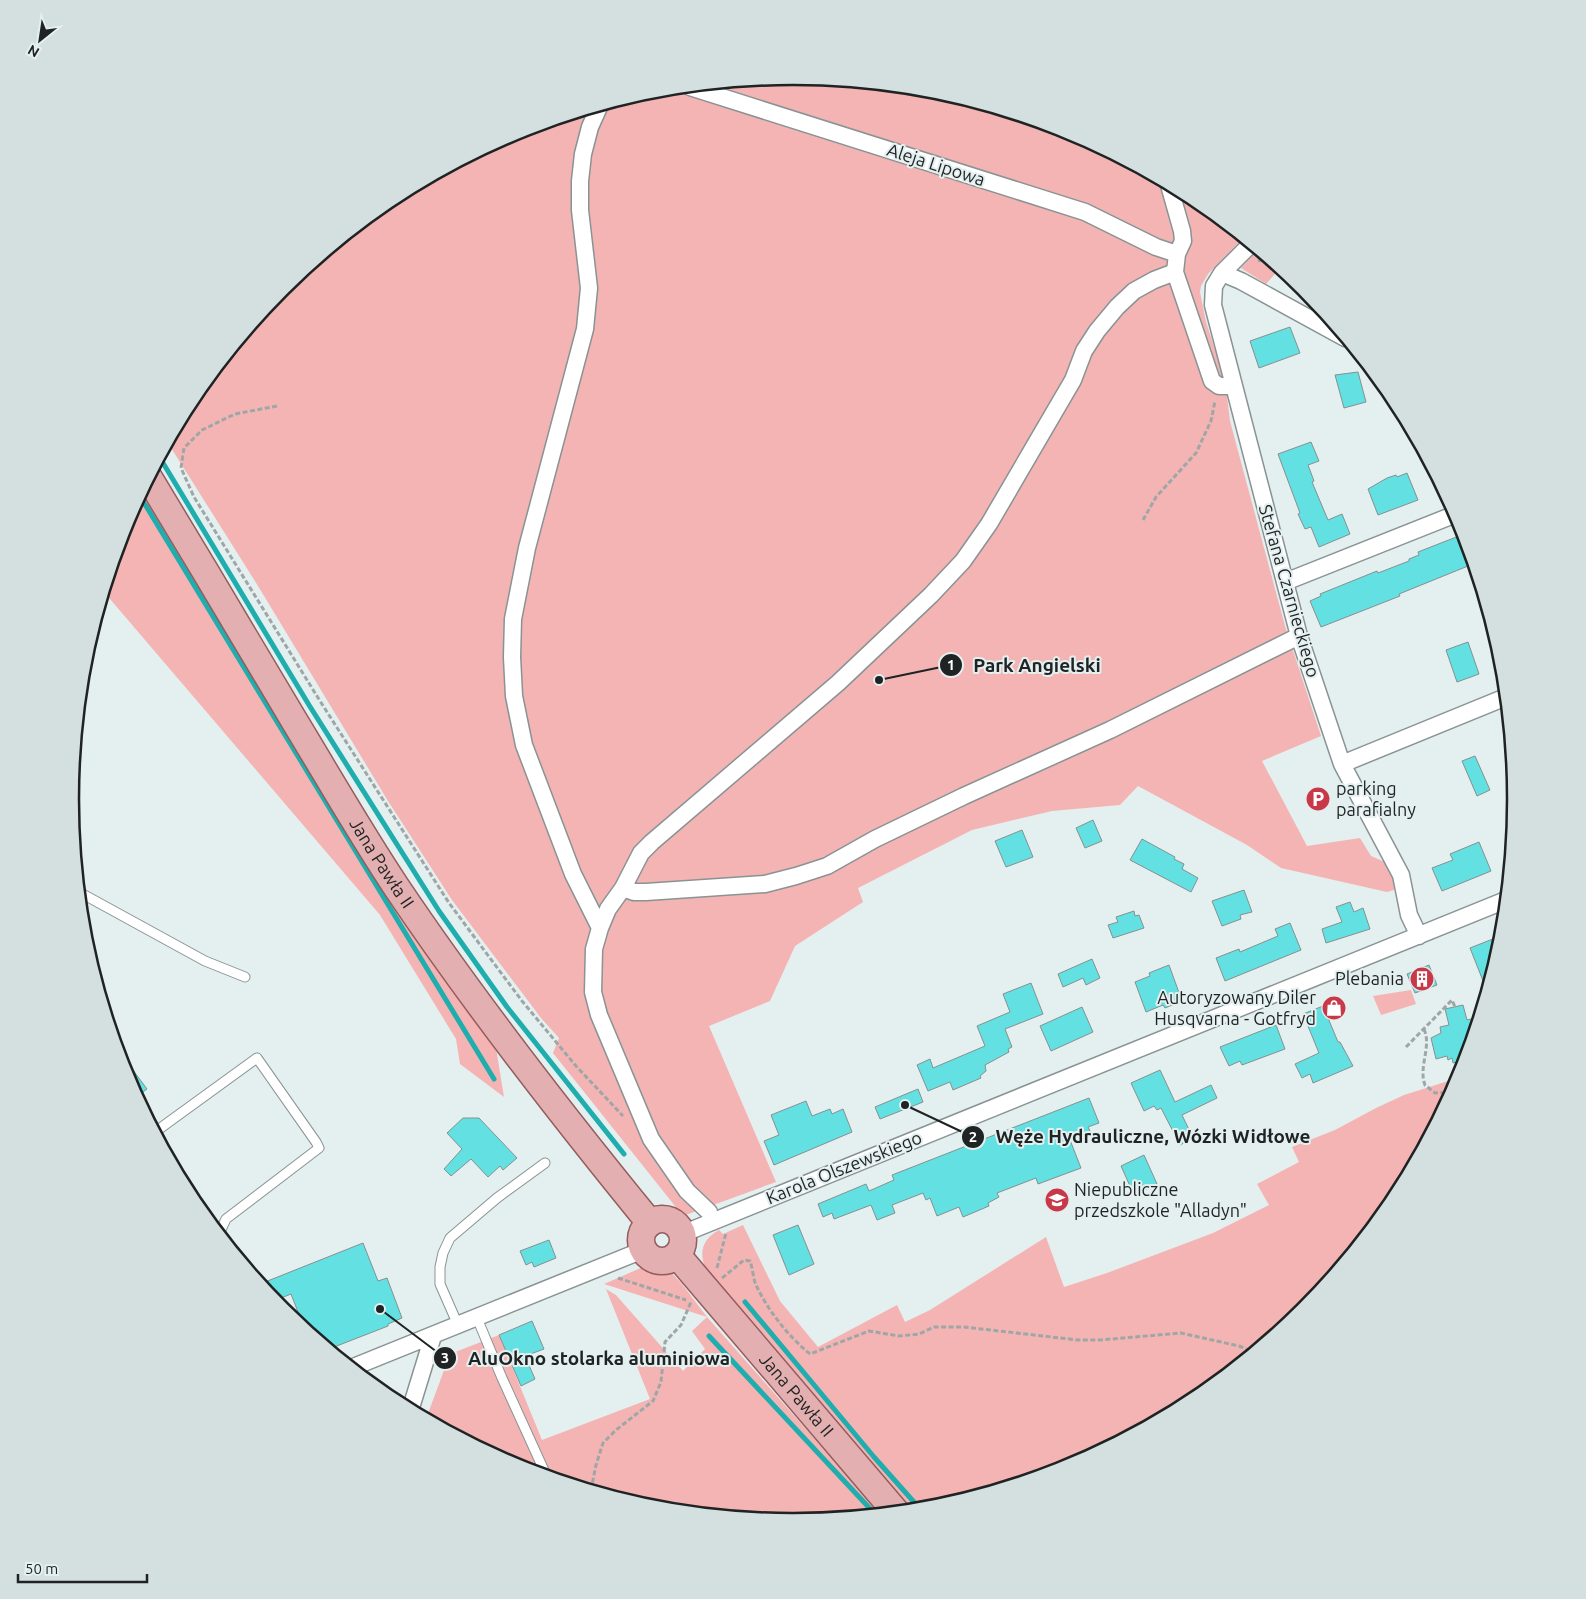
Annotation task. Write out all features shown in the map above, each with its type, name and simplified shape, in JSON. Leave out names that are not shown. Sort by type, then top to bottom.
[{"type":"main road","name":"Jana Pawła II","points":[[152,483],[399,890],[458,976],[528,1071],[650,1223]]},
{"type":"main road","points":[[660,1219],[672,1221],[676,1225],[680,1244],[671,1259],[655,1260],[648,1256],[644,1250],[642,1244],[643,1232],[650,1223],[660,1219]]},
{"type":"main road","name":"Jana Pawła II","points":[[680,1244],[892,1507]]},
{"type":"street","name":"Aleja Lipowa","points":[[702,91],[1085,212],[1156,247],[1178,254]]},
{"type":"street","points":[[596,114],[583,154],[580,181],[580,210],[588,288],[585,330],[527,548],[512,619],[512,657],[514,696],[524,745],[573,874],[600,928]]},
{"type":"street","points":[[1171,194],[1183,241],[1178,254],[1175,272],[1212,381],[1217,385],[1225,387],[1234,386]]},
{"type":"street","name":"Stefana Czarnieckiego","points":[[1247,248],[1222,273],[1214,286],[1213,304],[1299,636],[1342,764],[1401,875],[1410,914],[1426,936]]},
{"type":"street","points":[[709,1212],[687,1191],[650,1140],[599,1015],[593,992],[594,949],[608,909],[623,888],[641,853],[652,842],[838,684],[931,595],[963,561],[989,524],[1068,388],[1084,351],[1117,307],[1134,291],[1154,280],[1175,272]]},
{"type":"street","points":[[1222,273],[1242,281],[1331,330]]},
{"type":"street","points":[[1285,582],[1449,517]]},
{"type":"street","points":[[623,888],[634,892],[646,892],[765,884],[826,866],[902,826],[1118,726],[1299,636]]},
{"type":"street","points":[[1342,764],[1500,699]]},
{"type":"street","name":"Karola Olszewskiego","points":[[680,1244],[1426,936],[1499,903]]},
{"type":"street","points":[[357,1366],[644,1250]]},
{"type":"street","points":[[412,1403],[433,1336]]},
{"type":"lane","points":[[85,895],[205,961],[245,976]]},
{"type":"lane","points":[[159,1129],[256,1058],[320,1148],[226,1219],[222,1228]]},
{"type":"lane","points":[[458,1325],[440,1284],[440,1267],[443,1253],[450,1238],[496,1198],[545,1164]]},
{"type":"lane","points":[[477,1318],[543,1468]]},
{"type":"path","points":[[1144,520],[1156,497],[1196,453],[1203,442],[1211,421],[1217,385]]},
{"type":"path","points":[[277,406],[234,414],[202,430],[184,448],[181,468],[194,497],[320,701],[449,903],[522,1000],[576,1066],[621,1115],[650,1140]]},
{"type":"path","points":[[1406,1047],[1452,1000],[1455,1006]]},
{"type":"path","points":[[1424,1029],[1428,1037],[1423,1074],[1425,1085],[1435,1093],[1444,1092]]},
{"type":"path","points":[[716,1274],[728,1227]]},
{"type":"path","points":[[718,1281],[744,1260],[750,1261],[756,1286],[772,1312],[799,1345],[810,1354],[869,1331],[899,1336],[919,1334],[934,1327],[964,1327],[1078,1340],[1181,1333],[1248,1350]]},
{"type":"path","points":[[620,1272],[611,1276],[691,1301]]},
{"type":"path","points":[[592,1484],[603,1443],[616,1430],[653,1401],[661,1382],[665,1342],[681,1325],[691,1301],[696,1297]]},
{"type":"shaded area","points":[[793,85],[840,87],[886,91],[978,110],[1023,123],[1109,159],[1150,181],[1190,206],[1239,242],[1208,274],[1201,286],[1200,292],[1206,322],[1225,380],[1230,421],[1285,626],[1321,736],[1262,761],[1307,846],[1360,838],[1371,856],[1387,863],[1395,880],[1394,890],[1387,892],[1281,868],[1247,845],[1138,786],[1120,805],[1052,811],[972,830],[858,888],[863,902],[795,946],[770,1001],[709,1026],[776,1182],[683,1216],[553,1053],[559,1038],[541,1018],[452,900],[388,801],[258,586],[171,448],[226,365],[288,294],[322,262],[396,206],[436,181],[477,159],[563,123],[654,99],[700,91]]},
{"type":"shaded area","points":[[1254,254],[1276,273],[1266,284],[1241,268]]},
{"type":"shaded area","points":[[146,498],[362,854],[496,1048],[504,1097],[460,1064],[456,1039],[380,915],[109,597],[133,526]]},
{"type":"shaded area","points":[[1411,990],[1416,1004],[1381,1015],[1373,996]]},
{"type":"shaded area","points":[[1450,1081],[1412,1157],[1360,1234],[1298,1305],[1264,1337],[1190,1393],[1150,1418],[1109,1440],[1023,1476],[932,1500],[906,1505],[707,1273],[703,1260],[703,1248],[713,1234],[719,1230],[723,1234],[743,1225],[780,1301],[818,1347],[897,1305],[905,1322],[930,1310],[1046,1237],[1064,1287],[1213,1233],[1269,1205],[1257,1184],[1299,1162],[1292,1147],[1335,1130],[1404,1095]]},
{"type":"shaded area","points":[[653,1264],[667,1268],[682,1284],[707,1317],[604,1284]]},
{"type":"shaded area","points":[[606,1289],[616,1295],[683,1371],[705,1349],[692,1331],[707,1317],[876,1509],[793,1514],[700,1508],[654,1500],[563,1476],[477,1440],[428,1413],[450,1354],[499,1335],[542,1440],[650,1399]]},
{"type":"building","points":[[1290,327],[1300,353],[1259,368],[1250,341]]},
{"type":"building","points":[[1358,372],[1366,402],[1344,408],[1335,375]]},
{"type":"building","points":[[1311,442],[1319,461],[1308,465],[1314,481],[1312,482],[1328,520],[1342,514],[1350,534],[1319,547],[1311,527],[1305,529],[1298,514],[1300,513],[1278,454]]},
{"type":"building","points":[[1407,473],[1418,500],[1378,515],[1368,489],[1387,478]]},
{"type":"building","points":[[1457,537],[1468,566],[1399,594],[1400,596],[1321,627],[1310,601],[1321,596],[1320,594],[1377,571],[1378,573],[1409,561],[1409,559],[1419,555],[1418,552]]},
{"type":"building","points":[[1468,642],[1479,674],[1457,682],[1446,650]]},
{"type":"building","points":[[1475,756],[1490,790],[1477,796],[1462,761]]},
{"type":"building","points":[[1093,820],[1102,841],[1085,848],[1076,828]]},
{"type":"building","points":[[1022,830],[1033,857],[1006,867],[995,841]]},
{"type":"building","points":[[1142,839],[1175,857],[1174,859],[1184,864],[1182,869],[1198,878],[1191,892],[1130,860]]},
{"type":"building","points":[[1479,842],[1491,871],[1442,891],[1432,868],[1453,860],[1450,854]]},
{"type":"building","points":[[1244,890],[1252,912],[1240,915],[1241,919],[1222,926],[1212,901]]},
{"type":"building","points":[[1350,902],[1354,912],[1363,908],[1370,929],[1326,943],[1322,929],[1342,922],[1336,907]]},
{"type":"building","points":[[1134,911],[1135,916],[1139,915],[1144,928],[1113,938],[1108,925],[1118,922],[1116,917]]},
{"type":"building","points":[[1290,923],[1301,950],[1225,981],[1216,958],[1239,949],[1240,952],[1278,936],[1275,929]]},
{"type":"building","points":[[1494,939],[1483,982],[1470,948]]},
{"type":"building","points":[[1092,959],[1100,978],[1086,985],[1083,978],[1063,987],[1058,974]]},
{"type":"building","points":[[1169,965],[1182,1001],[1165,1008],[1163,1005],[1146,1012],[1135,982],[1150,976],[1149,973]]},
{"type":"building","name":"Plebania","points":[[1429,965],[1437,985],[1415,993],[1407,974]]},
{"type":"building","points":[[1031,983],[1043,1014],[1005,1029],[1012,1047],[1008,1049],[1009,1052],[985,1065],[986,1071],[980,1076],[981,1078],[953,1090],[950,1082],[928,1091],[917,1065],[930,1059],[933,1068],[985,1046],[977,1026],[1010,1012],[1003,994]]},
{"type":"building","points":[[1463,1005],[1467,1020],[1472,1019],[1457,1062],[1453,1063],[1452,1058],[1448,1060],[1447,1056],[1436,1059],[1431,1038],[1441,1033],[1440,1027],[1449,1025],[1445,1009]]},
{"type":"building","points":[[1323,1006],[1338,1042],[1340,1042],[1353,1066],[1313,1083],[1310,1074],[1302,1078],[1295,1064],[1319,1053],[1303,1014]]},
{"type":"building","points":[[1082,1007],[1093,1032],[1051,1051],[1040,1026]]},
{"type":"building","points":[[1276,1025],[1285,1049],[1242,1065],[1240,1061],[1229,1066],[1220,1047]]},
{"type":"building","points":[[131,1067],[147,1089],[142,1093]]},
{"type":"building","points":[[1160,1070],[1175,1102],[1211,1085],[1217,1098],[1182,1115],[1193,1138],[1180,1145],[1161,1108],[1157,1110],[1154,1106],[1144,1111],[1131,1083]]},
{"type":"building","points":[[918,1089],[923,1102],[880,1119],[875,1107]]},
{"type":"building","points":[[1089,1098],[1099,1123],[1088,1127],[1090,1131],[1070,1140],[1081,1168],[1038,1184],[1036,1178],[997,1193],[999,1197],[988,1203],[989,1206],[963,1217],[959,1207],[937,1216],[930,1198],[926,1200],[923,1193],[892,1205],[895,1213],[877,1220],[871,1205],[834,1219],[832,1213],[823,1217],[818,1204],[866,1184],[869,1191],[894,1180],[892,1175]]},
{"type":"building","points":[[806,1101],[812,1116],[830,1109],[832,1114],[843,1109],[852,1132],[774,1165],[764,1141],[779,1135],[771,1115]]},
{"type":"building","points":[[463,1118],[479,1118],[517,1158],[503,1170],[500,1166],[488,1177],[471,1159],[451,1176],[444,1169],[462,1149],[447,1133]]},
{"type":"building","points":[[1144,1155],[1157,1184],[1134,1195],[1121,1166]]},
{"type":"building","points":[[798,1225],[814,1264],[789,1275],[773,1235]]},
{"type":"building","points":[[549,1240],[556,1258],[534,1267],[532,1262],[526,1265],[520,1251]]},
{"type":"building","points":[[363,1243],[378,1281],[387,1278],[402,1318],[388,1324],[388,1326],[334,1347],[299,1316],[291,1294],[282,1298],[266,1281]]},
{"type":"building","points":[[532,1321],[544,1349],[525,1356],[535,1379],[521,1386],[499,1335]]},
{"type":"waterway","points":[[163,463],[309,705],[439,911],[507,1007],[624,1154]]},
{"type":"waterway","points":[[144,503],[494,1079]]},
{"type":"waterway","points":[[745,1302],[915,1503]]},
{"type":"waterway","points":[[709,1336],[871,1509]]},
{"type":"place","name":"Park Angielski","points":[[879,680]]},
{"type":"place","name":"parking parafialny","points":[[1318,799]]},
{"type":"place","name":"Plebania","points":[[1422,979]]},
{"type":"place","name":"Autoryzowany Diler Husqvarna - Gotfryd","points":[[1334,1008]]},
{"type":"place","name":"Węże Hydrauliczne, Wózki Widłowe","points":[[905,1105]]},
{"type":"place","name":"Niepubliczne przedszkole \"Alladyn\"","points":[[1057,1200]]},
{"type":"place","name":"AluOkno stolarka aluminiowa","points":[[380,1309]]}]
